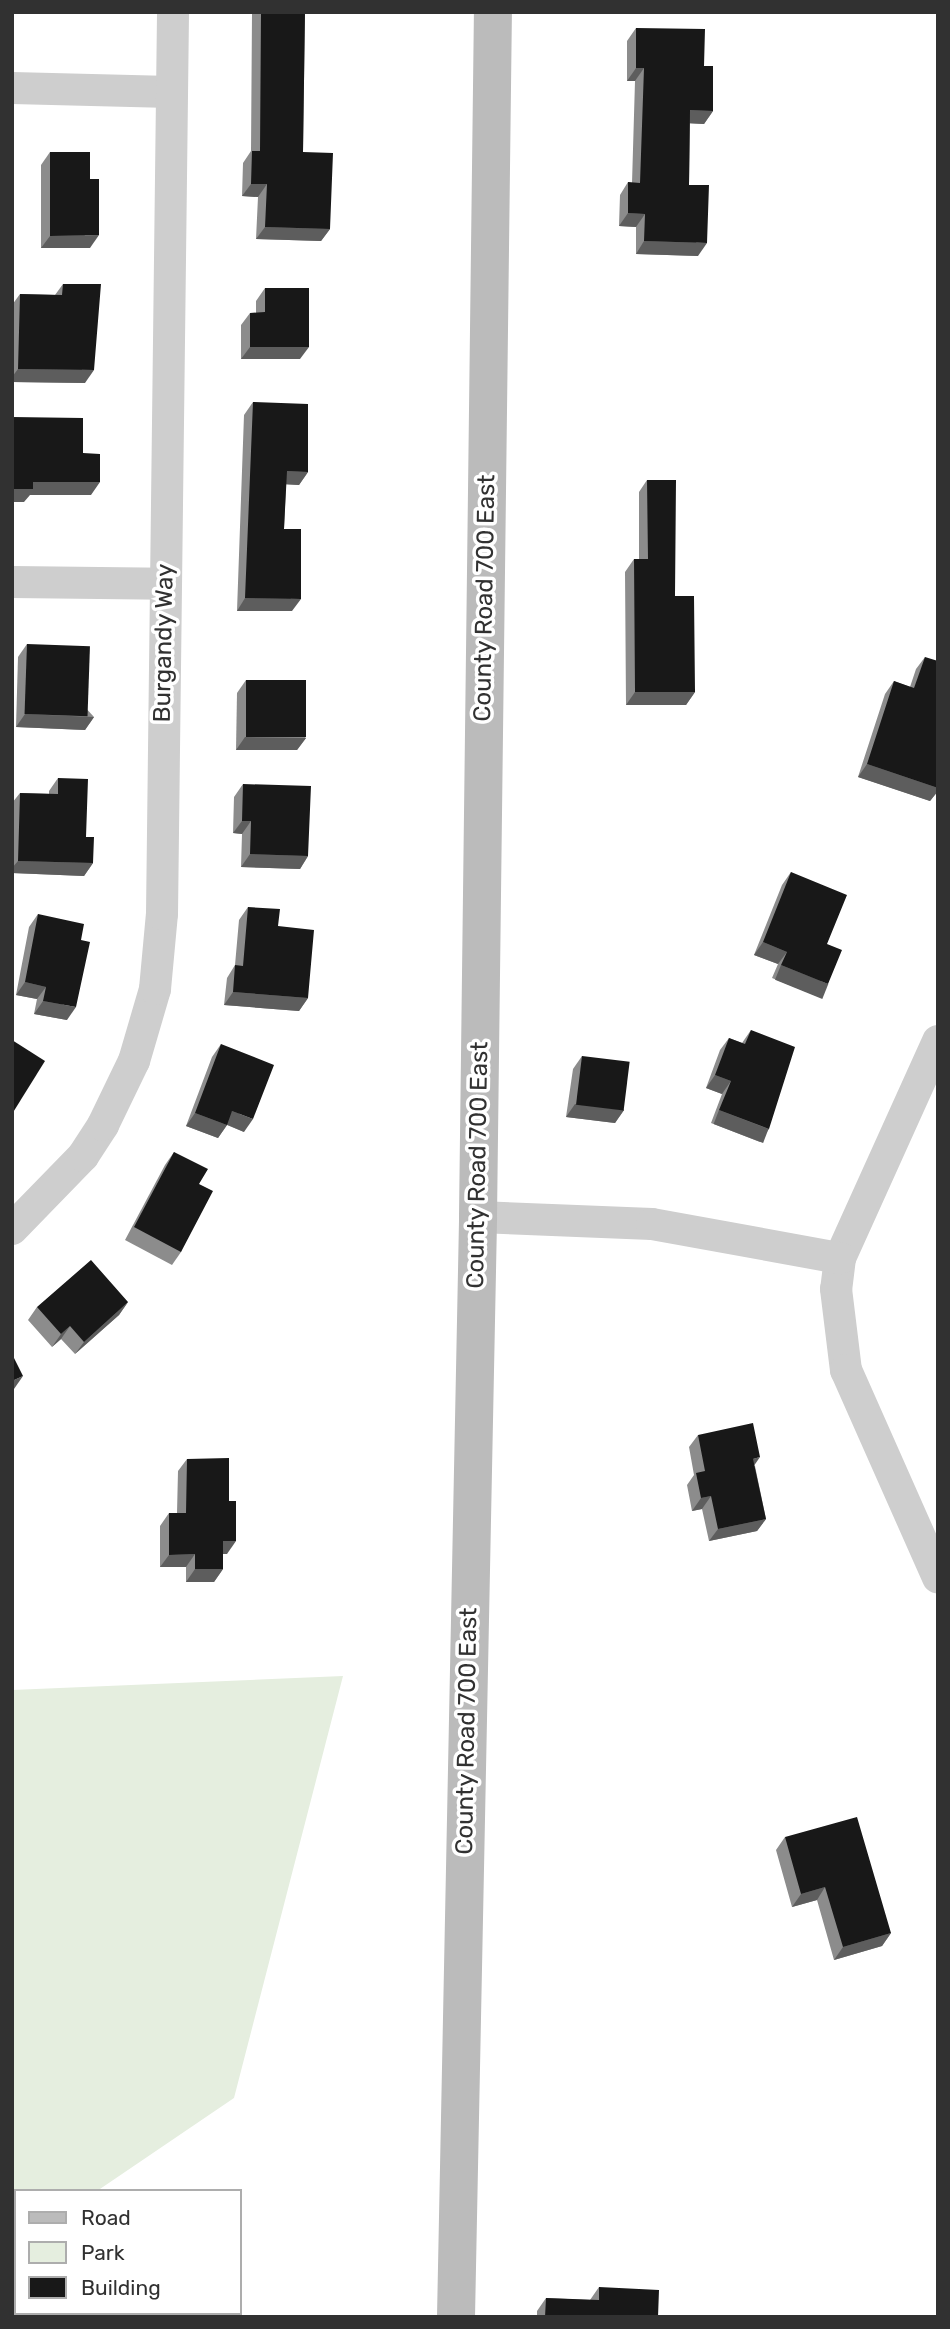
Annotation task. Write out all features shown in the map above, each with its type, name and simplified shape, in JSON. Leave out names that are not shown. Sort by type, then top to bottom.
[{"type":"main road","name":"County Road 700 East","points":[[456,2317],[478,1217],[493,12]]},
{"type":"street","name":"Burgandy Way","points":[[12,1230],[83,1157],[103,1125],[134,1061],[155,989],[162,914],[173,12]]},
{"type":"street","points":[[12,88],[171,92]]},
{"type":"street","points":[[12,582],[165,584]]},
{"type":"street","points":[[938,1041],[840,1258],[836,1312],[846,1370],[938,1578]]},
{"type":"street","points":[[478,1217],[652,1224],[840,1258]]},
{"type":"green space","points":[[343,1676],[234,2098],[100,2189],[14,2189],[12,2248],[12,1690]]},
{"type":"building","points":[[261,12],[305,12],[303,152],[333,153],[330,229],[265,227],[267,184],[251,184],[252,151],[260,151]]},
{"type":"building","points":[[636,28],[705,29],[704,66],[713,66],[713,111],[690,110],[689,185],[709,185],[707,243],[644,241],[645,214],[628,213],[628,182],[640,183],[644,68],[636,68]]},
{"type":"building","points":[[50,152],[90,152],[90,179],[99,179],[99,235],[50,236]]},
{"type":"building","points":[[63,284],[101,284],[94,370],[18,369],[20,294],[62,295]]},
{"type":"building","points":[[265,288],[309,288],[309,347],[250,347],[250,313],[265,312]]},
{"type":"building","points":[[253,402],[308,404],[308,472],[287,471],[284,529],[301,529],[301,599],[245,598]]},
{"type":"building","points":[[12,417],[83,418],[83,453],[100,454],[100,482],[33,482],[33,489],[12,489]]},
{"type":"building","points":[[647,480],[676,480],[675,596],[694,596],[695,692],[635,692],[634,559],[648,559]]},
{"type":"building","points":[[27,644],[90,646],[88,716],[25,714]]},
{"type":"building","points":[[925,657],[938,661],[938,788],[867,764],[894,681],[914,688]]},
{"type":"building","points":[[246,680],[306,680],[306,737],[246,737]]},
{"type":"building","points":[[58,778],[88,779],[86,837],[94,837],[93,863],[18,861],[20,793],[58,794]]},
{"type":"building","points":[[243,784],[311,786],[308,856],[250,854],[251,821],[242,821]]},
{"type":"building","points":[[791,872],[847,895],[827,944],[842,950],[828,984],[781,965],[787,952],[763,942]]},
{"type":"building","points":[[248,907],[280,909],[278,926],[314,930],[308,998],[233,992],[235,965],[243,966]]},
{"type":"building","points":[[38,914],[84,924],[81,940],[90,942],[76,1007],[43,1001],[46,987],[25,982]]},
{"type":"building","points":[[751,1030],[795,1047],[769,1129],[719,1110],[731,1081],[715,1075],[729,1038],[745,1044]]},
{"type":"building","points":[[12,1040],[45,1061],[12,1114]]},
{"type":"building","points":[[221,1044],[274,1065],[253,1119],[232,1111],[227,1125],[195,1113]]},
{"type":"building","points":[[582,1056],[630,1062],[624,1110],[576,1105]]},
{"type":"building","points":[[174,1152],[208,1169],[199,1184],[213,1191],[181,1252],[134,1227]]},
{"type":"building","points":[[91,1260],[128,1302],[84,1342],[70,1326],[61,1334],[37,1307]]},
{"type":"building","points":[[12,1354],[23,1376],[12,1381]]},
{"type":"building","points":[[753,1423],[760,1457],[753,1459],[766,1519],[718,1529],[711,1496],[701,1498],[696,1473],[705,1471],[698,1435]]},
{"type":"building","points":[[229,1458],[229,1501],[236,1501],[236,1541],[223,1541],[223,1569],[195,1569],[195,1554],[169,1555],[169,1513],[186,1513],[187,1459]]},
{"type":"building","points":[[857,1817],[891,1933],[843,1947],[825,1887],[801,1894],[785,1837]]},
{"type":"building","points":[[599,2287],[659,2290],[658,2317],[545,2317],[546,2298],[599,2300]]}]
